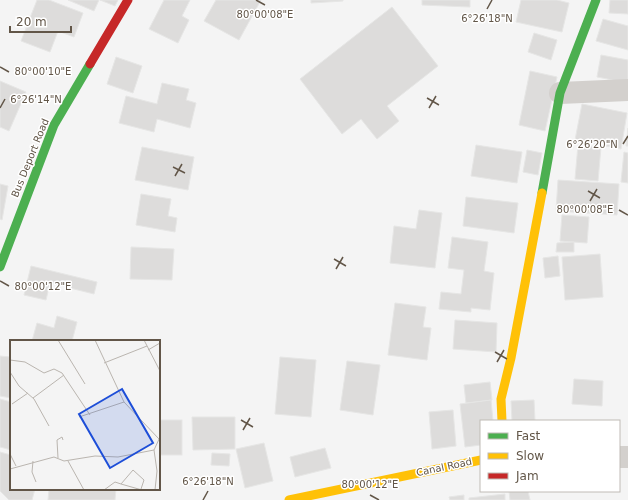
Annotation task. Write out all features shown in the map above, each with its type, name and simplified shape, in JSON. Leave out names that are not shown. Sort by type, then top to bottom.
[{"type":"street","name":"Bus Deport Road","points":[[0,267],[54,124],[128,0]]},
{"type":"street","points":[[502,420],[501,399],[511,358],[560,93],[596,0]]},
{"type":"street","points":[[560,93],[628,90]]},
{"type":"street","name":"Canal Road","points":[[289,500],[480,460]]},
{"type":"building","points":[[37,0],[49,0],[83,13],[74,37],[58,31],[50,52],[21,41]]},
{"type":"building","points":[[68,0],[99,0],[94,11]]},
{"type":"building","points":[[100,0],[118,0],[115,6]]},
{"type":"building","points":[[164,0],[190,0],[182,16],[189,20],[178,43],[149,29]]},
{"type":"building","points":[[216,0],[261,0],[239,40],[204,21]]},
{"type":"building","points":[[311,0],[343,0],[343,1],[311,3]]},
{"type":"building","points":[[422,0],[470,0],[470,7],[422,5]]},
{"type":"building","points":[[521,0],[557,0],[569,3],[562,32],[516,22]]},
{"type":"building","points":[[610,0],[628,0],[628,14],[609,13]]},
{"type":"building","points":[[392,7],[438,66],[387,106],[399,121],[377,139],[361,119],[342,134],[300,79]]},
{"type":"building","points":[[603,19],[628,26],[628,50],[596,41]]},
{"type":"building","points":[[534,33],[557,40],[551,60],[528,52]]},
{"type":"building","points":[[601,55],[628,60],[628,83],[597,77]]},
{"type":"building","points":[[116,57],[142,66],[133,93],[107,84]]},
{"type":"building","points":[[530,71],[557,77],[545,131],[519,125]]},
{"type":"building","points":[[0,81],[26,92],[9,131],[0,127]]},
{"type":"building","points":[[162,83],[189,89],[186,100],[196,103],[190,128],[157,119],[154,132],[119,123],[126,96],[157,104]]},
{"type":"building","points":[[582,104],[627,113],[621,149],[575,140]]},
{"type":"building","points":[[628,128],[628,146],[626,146]]},
{"type":"building","points":[[476,145],[522,152],[517,183],[471,176]]},
{"type":"building","points":[[578,145],[601,147],[598,181],[575,179]]},
{"type":"building","points":[[142,147],[194,157],[188,190],[135,180]]},
{"type":"building","points":[[527,150],[542,153],[538,175],[523,172]]},
{"type":"building","points":[[624,152],[628,153],[628,183],[621,182]]},
{"type":"building","points":[[558,180],[619,184],[617,215],[556,211]]},
{"type":"building","points":[[0,184],[8,186],[2,220],[0,219]]},
{"type":"building","points":[[141,194],[171,199],[168,216],[177,218],[175,232],[136,225]]},
{"type":"building","points":[[466,197],[518,203],[514,233],[463,226]]},
{"type":"building","points":[[419,210],[442,213],[435,268],[390,263],[394,226],[416,229]]},
{"type":"building","points":[[562,215],[589,217],[587,243],[560,241]]},
{"type":"building","points":[[452,237],[488,242],[484,271],[494,273],[490,310],[471,308],[471,312],[439,309],[441,292],[461,294],[464,270],[448,268]]},
{"type":"building","points":[[574,242],[574,252],[556,252],[557,243]]},
{"type":"building","points":[[131,247],[174,249],[172,280],[130,279]]},
{"type":"building","points":[[600,254],[603,297],[565,300],[562,257]]},
{"type":"building","points":[[558,256],[560,276],[545,278],[543,258]]},
{"type":"building","points":[[31,266],[97,282],[94,294],[50,283],[46,300],[24,295]]},
{"type":"building","points":[[395,303],[426,307],[423,327],[431,328],[427,360],[388,355]]},
{"type":"building","points":[[57,316],[77,322],[72,340],[32,340],[37,323],[54,328]]},
{"type":"building","points":[[455,320],[497,323],[496,352],[453,349]]},
{"type":"building","points":[[0,356],[10,357],[10,398],[0,396]]},
{"type":"building","points":[[280,357],[316,360],[311,417],[275,414]]},
{"type":"building","points":[[347,361],[380,365],[373,415],[340,410]]},
{"type":"building","points":[[574,379],[603,381],[602,406],[572,404]]},
{"type":"building","points":[[490,382],[492,400],[466,403],[464,385]]},
{"type":"building","points":[[0,399],[10,402],[10,450],[0,447]]},
{"type":"building","points":[[491,400],[493,420],[480,420],[480,445],[465,447],[460,404]]},
{"type":"building","points":[[534,400],[535,420],[512,420],[511,401]]},
{"type":"building","points":[[453,410],[456,446],[432,449],[429,412]]},
{"type":"building","points":[[192,417],[235,417],[235,449],[193,450]]},
{"type":"building","points":[[160,420],[182,420],[182,455],[160,455]]},
{"type":"building","points":[[264,443],[273,481],[245,488],[236,449]]},
{"type":"building","points":[[325,448],[331,468],[295,477],[290,457]]},
{"type":"building","points":[[0,452],[10,455],[10,490],[35,490],[32,500],[9,500],[0,491]]},
{"type":"building","points":[[212,453],[230,454],[229,466],[211,465]]},
{"type":"building","points":[[49,490],[116,490],[115,500],[48,500]]},
{"type":"building","points":[[509,492],[528,492],[530,500],[510,500]]},
{"type":"building","points":[[505,494],[505,500],[469,500],[469,498]]},
{"type":"building","points":[[464,495],[464,500],[450,500],[449,497]]},
{"type":"traffic: fast","points":[[542,193],[560,93],[596,0]]},
{"type":"traffic: fast","points":[[0,267],[54,125],[90,64]]},
{"type":"traffic: slow","points":[[502,420],[501,399],[511,358],[542,193]]},
{"type":"traffic: slow","points":[[289,500],[480,460]]},
{"type":"traffic: jam","points":[[90,64],[128,0]]}]
